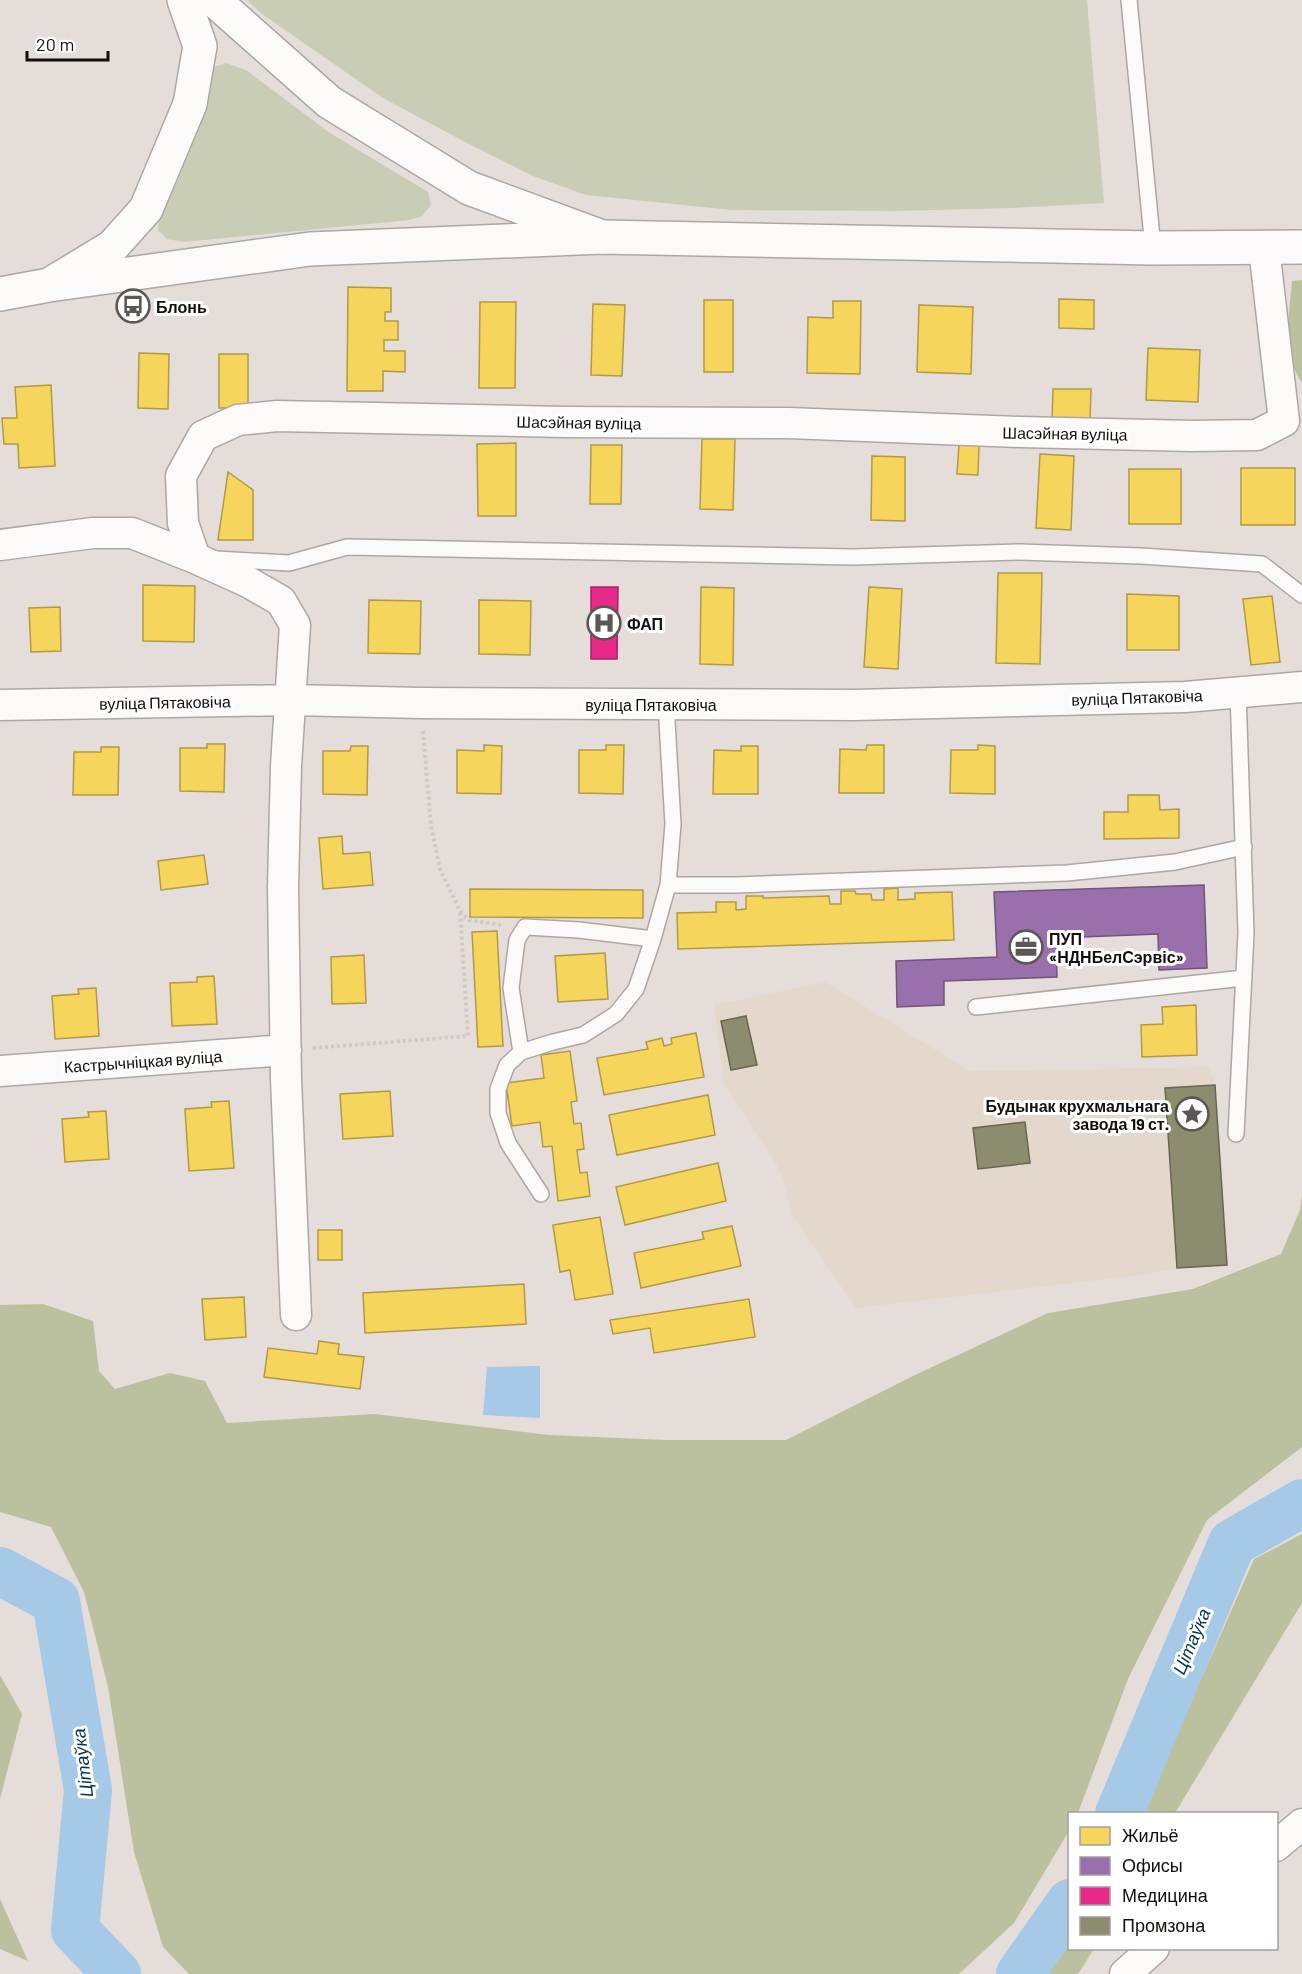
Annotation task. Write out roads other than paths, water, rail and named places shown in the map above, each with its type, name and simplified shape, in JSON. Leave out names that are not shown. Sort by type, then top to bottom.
[{"type":"main road","points":[[49,285],[112,247],[146,209],[190,104],[200,46],[184,0]]},
{"type":"main road","points":[[214,0],[329,102],[469,189],[602,237]]},
{"type":"main road","points":[[0,294],[49,285],[310,249],[602,237],[1154,249],[1302,247]]},
{"type":"street","points":[[1264,248],[1293,422]]},
{"type":"street","name":"Шасэйная вуліца","points":[[195,558],[183,523],[181,476],[203,436],[238,420],[277,416],[552,422],[788,423],[1193,436],[1257,435],[1293,422]]},
{"type":"street","points":[[0,545],[93,533],[132,533],[248,582],[280,601],[295,625],[286,766],[283,887],[286,1050],[296,1315]]},
{"type":"street","name":"вуліца Пятаковіча","points":[[0,705],[291,700],[421,703],[854,705],[1185,696],[1302,687]]},
{"type":"street","name":"Кастрычніцкая вуліца","points":[[0,1071],[286,1050]]},
{"type":"street","points":[[1278,1844],[1302,1824]]},
{"type":"street","points":[[1125,1974],[1152,1950]]},
{"type":"lane","points":[[1130,0],[1154,249]]},
{"type":"lane","points":[[195,558],[289,563],[347,547],[853,557],[1020,552],[1142,556],[1262,564],[1302,595]]},
{"type":"lane","points":[[1236,1134],[1246,933],[1238,692]]},
{"type":"lane","points":[[541,1194],[508,1143],[498,1113],[498,1089],[507,1065],[521,1052],[583,1035],[616,1014],[636,989],[668,885],[673,824],[666,704]]},
{"type":"lane","points":[[668,885],[736,885],[1067,873],[1175,862],[1244,847]]},
{"type":"lane","points":[[521,1052],[511,988],[517,940],[525,927],[579,930],[653,939]]},
{"type":"lane","points":[[976,1007],[1244,978]]},
{"type":"water","points":[[540,1366],[540,1418],[483,1415],[487,1367]]},
{"type":"waterway","name":"Цітаўка","points":[[1120,1812],[1232,1543],[1302,1503]]},
{"type":"waterway","name":"Цітаўка","points":[[0,1571],[56,1601],[88,1790],[75,1930],[117,1974]]},
{"type":"waterway","name":"Цітаўка","points":[[1020,1974],[1068,1906]]},
{"type":"place","name":"Блонь","points":[[133,306]]},
{"type":"place","name":"ФАП","points":[[604,623]]},
{"type":"place","name":"ПУП «НДНБелСэрвіс»","points":[[1026,947]]},
{"type":"place","name":"Будынак крухмальнага завода 19 ст.","points":[[1192,1114]]}]
